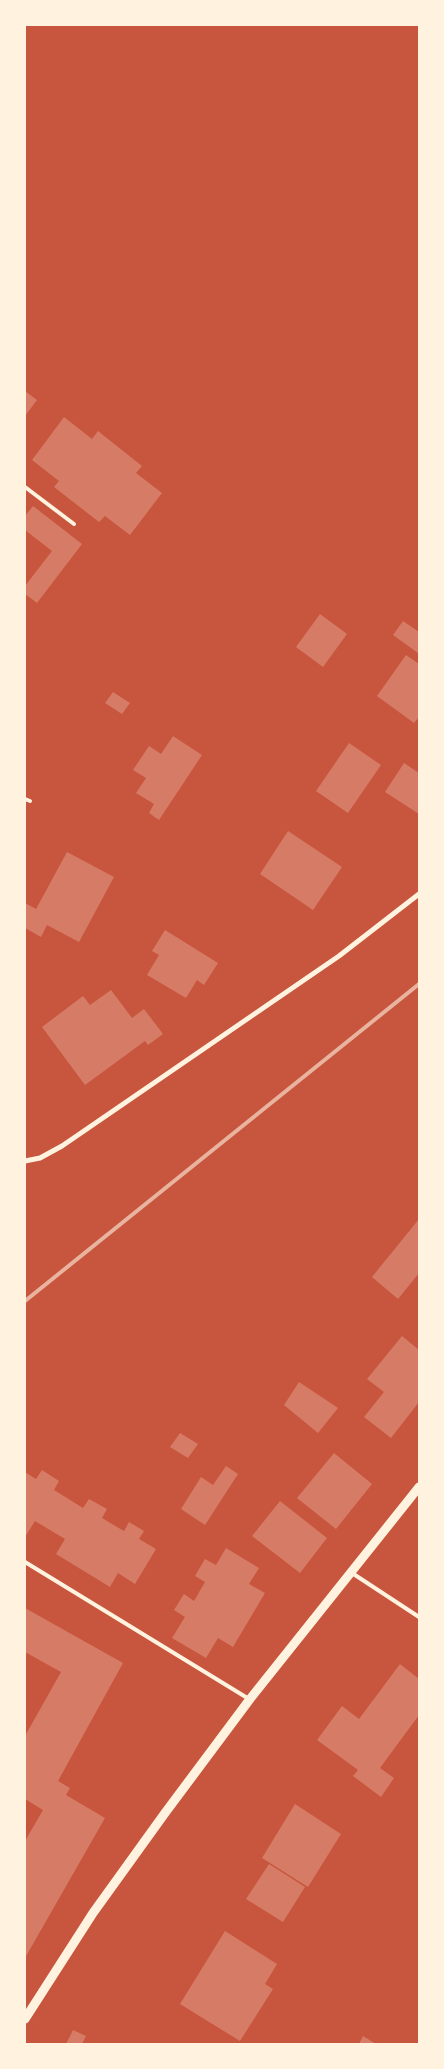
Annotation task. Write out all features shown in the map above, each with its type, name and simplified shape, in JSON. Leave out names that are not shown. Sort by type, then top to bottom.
[{"type":"street","points":[[25,1161],[40,1158],[70,1140],[339,956],[419,894]]},
{"type":"street","points":[[25,2019],[93,1913],[250,1700],[419,1488]]},
{"type":"lane","points":[[25,487],[74,524]]},
{"type":"lane","points":[[25,799],[30,802]]},
{"type":"lane","points":[[25,1562],[250,1700]]},
{"type":"lane","points":[[351,1573],[419,1617]]},
{"type":"building","points":[[25,391],[37,400],[25,416]]},
{"type":"building","points":[[64,417],[92,439],[98,431],[142,466],[136,473],[162,493],[130,535],[105,516],[99,522],[54,487],[59,481],[32,460]]},
{"type":"building","points":[[33,506],[82,544],[37,603],[25,594],[25,586],[52,551],[25,530],[25,516]]},
{"type":"building","points":[[320,614],[347,634],[323,667],[296,647]]},
{"type":"building","points":[[403,621],[419,632],[418,653],[393,635]]},
{"type":"building","points":[[406,655],[419,664],[419,717],[414,723],[377,696]]},
{"type":"building","points":[[113,692],[130,703],[122,714],[105,703]]},
{"type":"building","points":[[173,736],[202,755],[159,820],[149,813],[154,804],[136,793],[146,778],[133,770],[149,746],[161,754]]},
{"type":"building","points":[[349,743],[381,765],[348,813],[316,791]]},
{"type":"building","points":[[404,763],[419,773],[419,814],[385,792]]},
{"type":"building","points":[[288,831],[342,867],[313,910],[260,874]]},
{"type":"building","points":[[67,852],[114,877],[79,942],[47,925],[41,937],[25,928],[25,903],[36,909]]},
{"type":"building","points":[[165,930],[218,963],[204,985],[197,980],[186,998],[147,975],[159,955],[152,951]]},
{"type":"building","points":[[111,990],[132,1018],[144,1009],[163,1034],[148,1045],[145,1041],[85,1085],[42,1027],[83,996],[90,1005]]},
{"type":"building","points":[[419,1219],[419,1273],[398,1299],[372,1277]]},
{"type":"building","points":[[402,1336],[419,1350],[419,1402],[391,1438],[364,1417],[384,1392],[367,1379]]},
{"type":"building","points":[[299,1382],[338,1408],[318,1433],[284,1405]]},
{"type":"building","points":[[180,1433],[198,1444],[188,1458],[170,1447]]},
{"type":"building","points":[[334,1453],[372,1484],[336,1529],[297,1498]]},
{"type":"building","points":[[226,1466],[238,1474],[205,1525],[181,1509],[201,1477],[213,1485]]},
{"type":"building","points":[[42,1470],[59,1481],[54,1490],[83,1508],[89,1499],[107,1509],[102,1518],[124,1531],[129,1522],[144,1531],[139,1539],[156,1549],[135,1584],[118,1573],[110,1587],[56,1554],[65,1539],[35,1521],[25,1537],[25,1472],[36,1479]]},
{"type":"building","points":[[280,1501],[327,1538],[300,1573],[252,1536]]},
{"type":"building","points":[[226,1548],[259,1568],[249,1584],[265,1593],[233,1647],[218,1638],[206,1658],[172,1638],[185,1617],[174,1610],[184,1594],[194,1601],[205,1582],[195,1576],[205,1559],[216,1565]]},
{"type":"building","points":[[25,1608],[123,1663],[58,1781],[70,1788],[66,1795],[105,1818],[25,1958],[25,1841],[43,1810],[25,1799],[25,1736],[61,1672],[25,1652]]},
{"type":"building","points":[[400,1664],[419,1679],[419,1715],[380,1768],[394,1778],[381,1797],[353,1776],[358,1770],[317,1740],[342,1706],[359,1719]]},
{"type":"building","points":[[295,1804],[341,1834],[308,1887],[262,1858]]},
{"type":"building","points":[[269,1864],[305,1887],[283,1922],[246,1899]]},
{"type":"building","points":[[225,1931],[277,1964],[265,1984],[273,1989],[240,2041],[180,2004]]},
{"type":"building","points":[[73,2030],[86,2036],[82,2044],[66,2044]]},
{"type":"building","points":[[363,2036],[376,2044],[359,2044]]},
{"type":"railway","points":[[25,1301],[419,984]]}]
